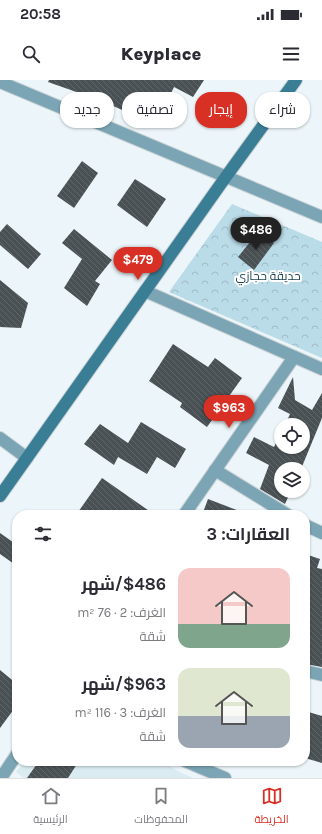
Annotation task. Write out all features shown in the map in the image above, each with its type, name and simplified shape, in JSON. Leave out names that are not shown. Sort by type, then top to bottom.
[{"type":"main road","points":[[0,496],[296,80]]},
{"type":"street","points":[[0,82],[225,178],[322,217]]},
{"type":"street","points":[[145,291],[322,369]]},
{"type":"street","points":[[187,510],[294,357]]},
{"type":"street","points":[[0,438],[27,458]]},
{"type":"street","points":[[215,470],[280,510]]},
{"type":"street","points":[[310,527],[322,533]]},
{"type":"street","points":[[310,672],[322,675]]},
{"type":"street","points":[[0,778],[12,761]]},
{"type":"street","points":[[197,766],[224,778]]},
{"type":"shaded area","points":[[21,766],[169,766],[193,778],[24,778],[16,772]]},
{"type":"green space","name":"حديقة حجازي","points":[[232,204],[322,242],[322,358],[169,292]]},
{"type":"building","points":[[49,80],[204,80],[193,97],[187,94],[187,92],[184,92],[174,87],[172,92],[122,92],[122,110],[114,106],[114,92],[76,92],[48,82]]},
{"type":"building","points":[[82,161],[98,173],[74,208],[57,196]]},
{"type":"building","points":[[135,179],[166,199],[147,227],[117,205]]},
{"type":"building","points":[[7,224],[41,254],[28,269],[0,245],[0,232]]},
{"type":"building","points":[[74,229],[112,260],[95,281],[100,284],[87,306],[64,288],[82,259],[62,243]]},
{"type":"building","points":[[258,232],[274,243],[254,270],[238,257]]},
{"type":"building","points":[[0,280],[28,303],[21,328],[0,327]]},
{"type":"building","points":[[173,344],[208,367],[215,358],[242,378],[207,427],[180,407],[182,403],[149,381]]},
{"type":"building","points":[[293,377],[295,400],[312,410],[322,393],[322,418],[310,447],[310,418],[288,418],[290,414],[278,408]]},
{"type":"building","points":[[141,422],[186,449],[175,468],[157,457],[147,474],[118,457],[114,465],[84,444],[100,424],[128,443]]},
{"type":"building","points":[[254,437],[274,447],[274,454],[307,454],[304,462],[274,462],[274,497],[260,489],[269,465],[246,453]]},
{"type":"building","points":[[102,478],[148,510],[80,510]]},
{"type":"building","points":[[275,498],[288,498],[285,504]]},
{"type":"building","points":[[208,499],[237,510],[204,510]]},
{"type":"building","points":[[0,533],[12,541],[12,562],[0,554]]},
{"type":"building","points":[[310,556],[320,559],[317,568],[322,569],[322,667],[310,665]]},
{"type":"building","points":[[0,670],[12,680],[12,712],[0,728]]},
{"type":"building","points":[[310,712],[322,716],[322,763],[310,759]]},
{"type":"building","points":[[35,766],[76,766],[68,778],[27,778]]}]
